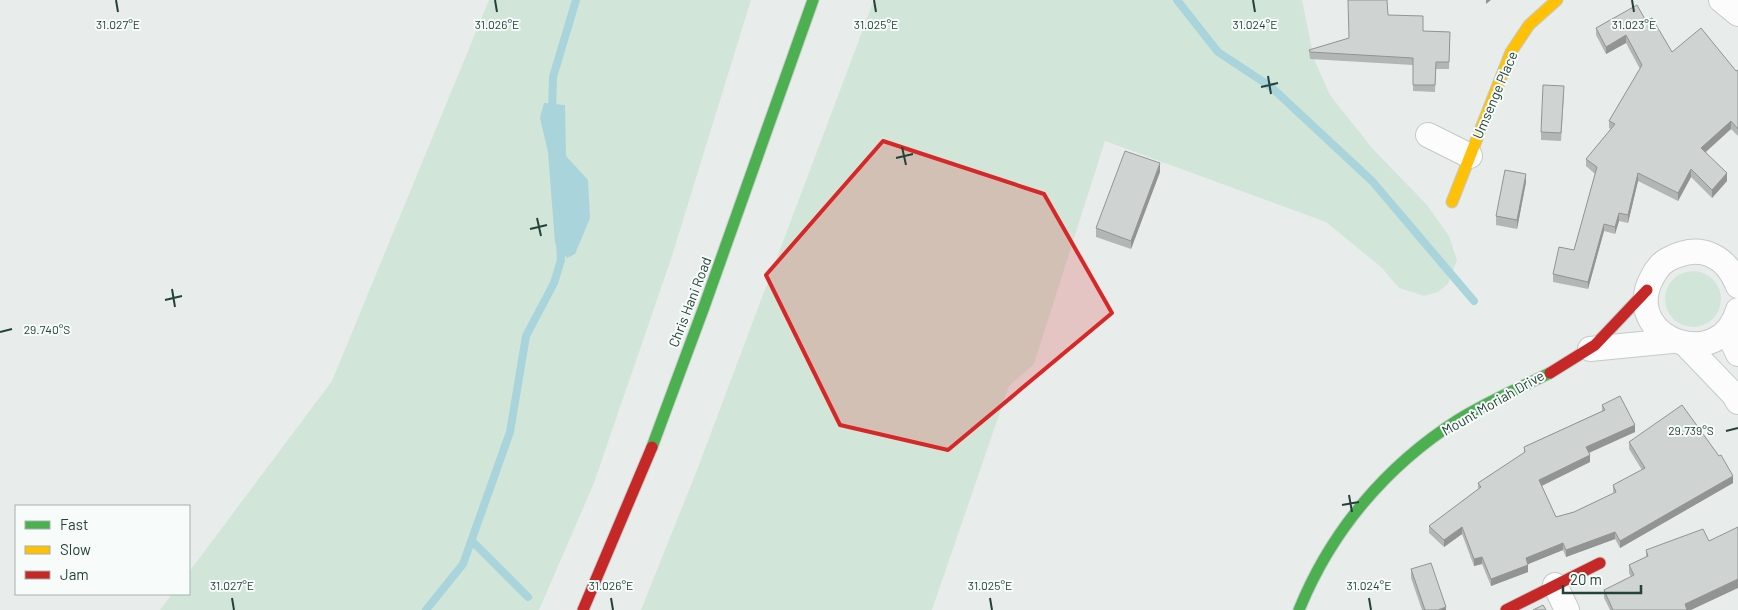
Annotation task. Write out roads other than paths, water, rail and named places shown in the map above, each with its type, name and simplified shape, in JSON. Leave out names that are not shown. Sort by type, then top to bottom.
[{"type":"street","name":"Chris Hani Road","points":[[583,610],[625,518],[722,258],[812,0]]},
{"type":"street","name":"Umsenge Place","points":[[1452,202],[1511,52],[1529,25],[1558,0]]},
{"type":"street","points":[[1721,0],[1738,14]]},
{"type":"street","points":[[1428,135],[1470,156]]},
{"type":"street","name":"Mount Moriah Drive","points":[[1299,610],[1308,587],[1344,527],[1388,476],[1442,431],[1590,349],[1647,290],[1653,274],[1663,262],[1678,254],[1694,251],[1731,260],[1732,273],[1738,285]]},
{"type":"street","points":[[1647,290],[1646,306],[1652,321],[1660,333],[1679,343],[1737,398]]},
{"type":"street","points":[[1738,310],[1735,319],[1727,331],[1738,354]]},
{"type":"street","name":"Mount Moriah Drive","points":[[1590,349],[1711,342],[1727,331]]},
{"type":"street","points":[[1506,610],[1600,563]]},
{"type":"street","points":[[1555,585],[1567,610]]},
{"type":"water","points":[[544,103],[565,105],[566,156],[588,180],[590,218],[575,254],[567,258],[555,243],[548,152],[540,118]]},
{"type":"waterway","points":[[552,114],[553,77],[576,0]]},
{"type":"waterway","points":[[1177,0],[1218,52],[1271,87],[1372,181],[1474,301]]},
{"type":"waterway","points":[[426,610],[463,564],[510,432],[526,336],[554,283],[561,260],[560,240]]},
{"type":"waterway","points":[[472,541],[528,597]]}]
